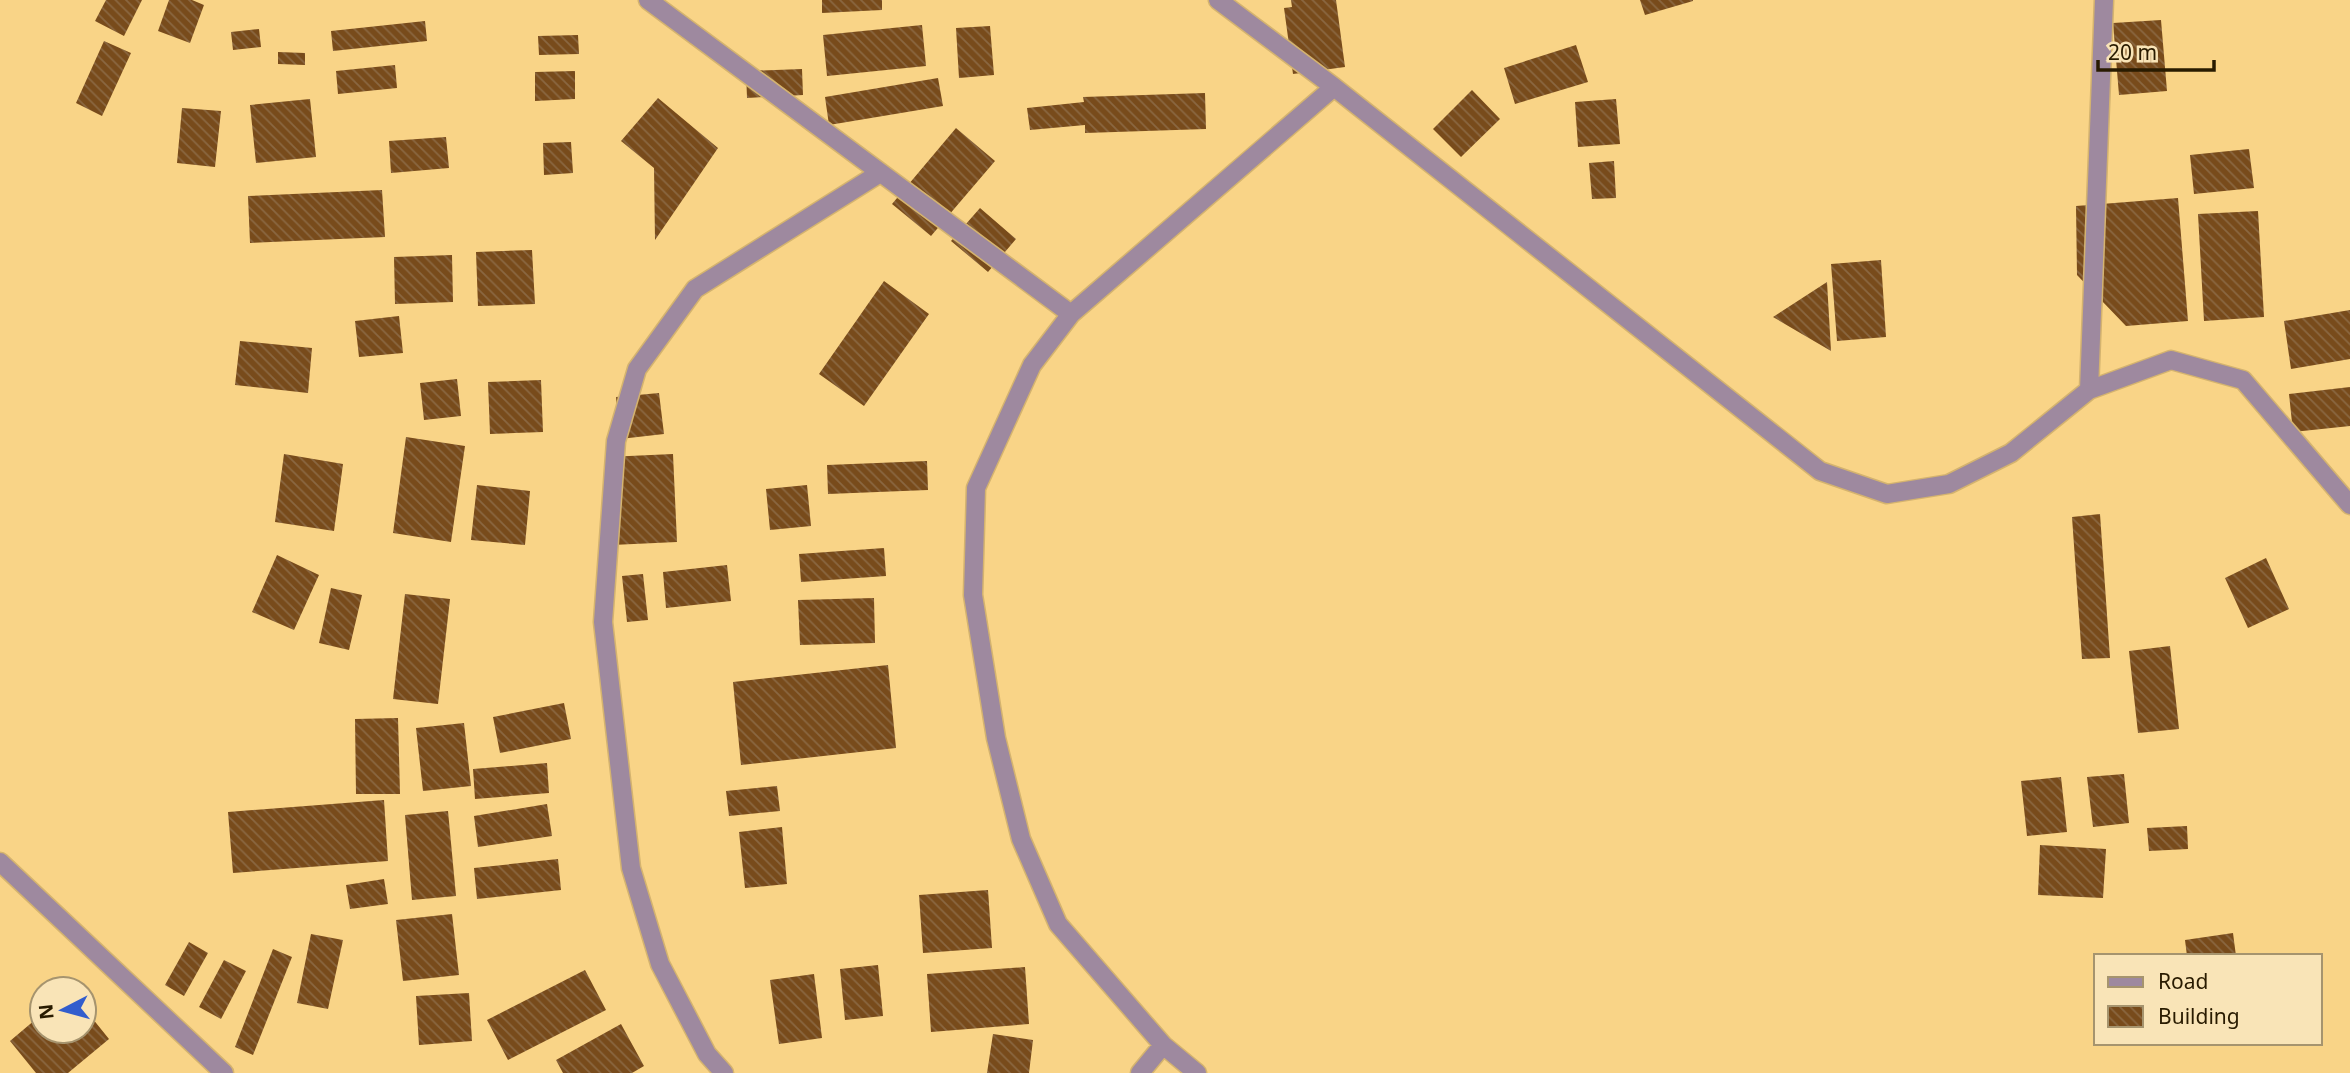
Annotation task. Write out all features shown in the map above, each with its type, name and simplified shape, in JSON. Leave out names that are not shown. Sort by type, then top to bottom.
[{"type":"street","points":[[649,0],[1071,314]]},
{"type":"street","points":[[1218,0],[1334,87],[1819,471],[1887,494],[1949,484],[2011,453],[2089,390],[2171,360],[2243,380],[2350,505]]},
{"type":"street","points":[[2089,390],[2104,0]]},
{"type":"street","points":[[1197,1073],[1163,1045],[1058,924],[1021,839],[996,738],[973,594],[976,488],[1032,365],[1071,314],[1334,87]]},
{"type":"street","points":[[724,1073],[708,1054],[660,964],[631,868],[603,622],[616,441],[637,369],[695,289],[880,173]]},
{"type":"street","points":[[0,862],[224,1073]]},
{"type":"street","points":[[1140,1073],[1163,1045]]},
{"type":"building","points":[[106,0],[142,0],[124,36],[95,21]]},
{"type":"building","points":[[169,0],[192,0],[204,5],[190,43],[158,31]]},
{"type":"building","points":[[822,0],[882,0],[882,10],[822,13]]},
{"type":"building","points":[[1291,0],[1336,0],[1345,67],[1293,74],[1284,8],[1292,7]]},
{"type":"building","points":[[1640,0],[1693,0],[1693,1],[1645,15]]},
{"type":"building","points":[[2161,20],[2167,91],[2119,95],[2113,23]]},
{"type":"building","points":[[425,21],[427,41],[333,51],[331,31]]},
{"type":"building","points":[[922,25],[926,66],[827,76],[823,35]]},
{"type":"building","points":[[990,26],[994,75],[959,78],[956,28]]},
{"type":"building","points":[[259,29],[261,47],[233,50],[231,32]]},
{"type":"building","points":[[578,35],[579,54],[539,55],[538,36]]},
{"type":"building","points":[[104,41],[131,53],[102,116],[76,103]]},
{"type":"building","points":[[1576,45],[1588,82],[1515,104],[1504,68]]},
{"type":"building","points":[[278,52],[305,53],[305,65],[278,64]]},
{"type":"building","points":[[395,65],[397,88],[338,94],[336,71]]},
{"type":"building","points":[[802,69],[803,95],[747,98],[746,71]]},
{"type":"building","points":[[575,71],[575,99],[535,101],[535,72]]},
{"type":"building","points":[[938,78],[943,106],[829,125],[825,97]]},
{"type":"building","points":[[1472,90],[1500,119],[1461,157],[1433,129]]},
{"type":"building","points":[[1205,93],[1206,129],[1085,133],[1085,125],[1030,130],[1027,108],[1084,102],[1083,97]]},
{"type":"building","points":[[658,98],[718,148],[655,240],[654,168],[621,141]]},
{"type":"building","points":[[310,99],[316,157],[256,163],[250,105]]},
{"type":"building","points":[[1616,99],[1620,144],[1578,147],[1575,102]]},
{"type":"building","points":[[182,108],[221,111],[215,167],[177,163]]},
{"type":"building","points":[[956,128],[995,161],[931,236],[892,204]]},
{"type":"building","points":[[446,137],[449,168],[391,173],[389,141]]},
{"type":"building","points":[[571,142],[573,173],[544,175],[543,143]]},
{"type":"building","points":[[2249,149],[2254,188],[2194,194],[2190,155]]},
{"type":"building","points":[[1614,161],[1616,198],[1592,199],[1589,163]]},
{"type":"building","points":[[382,190],[385,237],[250,243],[248,196]]},
{"type":"building","points":[[2178,198],[2188,321],[2126,326],[2077,275],[2076,206]]},
{"type":"building","points":[[980,208],[1016,239],[988,272],[951,241]]},
{"type":"building","points":[[2258,211],[2264,317],[2204,321],[2198,214]]},
{"type":"building","points":[[532,250],[535,304],[478,306],[476,252]]},
{"type":"building","points":[[452,255],[453,302],[395,304],[394,257]]},
{"type":"building","points":[[1881,260],[1886,337],[1837,341],[1831,264]]},
{"type":"building","points":[[884,281],[929,314],[864,406],[819,374]]},
{"type":"building","points":[[1827,282],[1831,351],[1773,317]]},
{"type":"building","points":[[2350,310],[2350,359],[2291,369],[2284,321]]},
{"type":"building","points":[[399,316],[403,353],[359,357],[355,321]]},
{"type":"building","points":[[240,341],[312,348],[308,393],[235,385]]},
{"type":"building","points":[[457,379],[461,416],[424,420],[420,383]]},
{"type":"building","points":[[541,380],[543,432],[490,434],[488,382]]},
{"type":"building","points":[[2350,387],[2350,426],[2293,432],[2289,394]]},
{"type":"building","points":[[659,393],[664,434],[620,439],[616,397]]},
{"type":"building","points":[[406,437],[465,446],[451,542],[393,533]]},
{"type":"building","points":[[284,454],[343,464],[334,531],[275,522]]},
{"type":"building","points":[[673,454],[677,542],[612,545],[607,457]]},
{"type":"building","points":[[927,461],[928,490],[828,494],[827,465]]},
{"type":"building","points":[[477,485],[530,491],[525,545],[471,540]]},
{"type":"building","points":[[807,485],[811,526],[770,530],[766,489]]},
{"type":"building","points":[[2100,514],[2110,658],[2082,659],[2072,517]]},
{"type":"building","points":[[884,548],[886,576],[801,582],[799,554]]},
{"type":"building","points":[[277,555],[319,575],[294,630],[252,612]]},
{"type":"building","points":[[2266,558],[2289,609],[2248,628],[2225,578]]},
{"type":"building","points":[[727,565],[731,601],[666,608],[663,572]]},
{"type":"building","points":[[643,574],[648,620],[627,622],[622,576]]},
{"type":"building","points":[[331,588],[362,595],[349,650],[319,643]]},
{"type":"building","points":[[405,594],[450,599],[438,704],[393,699]]},
{"type":"building","points":[[874,598],[875,643],[800,645],[798,600]]},
{"type":"building","points":[[2170,646],[2179,729],[2138,733],[2129,651]]},
{"type":"building","points":[[888,665],[896,748],[741,765],[733,682]]},
{"type":"building","points":[[564,703],[571,739],[500,753],[493,717]]},
{"type":"building","points":[[398,718],[400,794],[356,794],[355,719]]},
{"type":"building","points":[[464,723],[471,786],[423,791],[416,728]]},
{"type":"building","points":[[547,763],[549,793],[475,799],[473,769]]},
{"type":"building","points":[[2124,774],[2129,823],[2093,827],[2087,777]]},
{"type":"building","points":[[2061,777],[2067,832],[2027,836],[2021,781]]},
{"type":"building","points":[[777,786],[780,811],[729,816],[726,791]]},
{"type":"building","points":[[384,800],[388,861],[233,873],[228,812]]},
{"type":"building","points":[[547,804],[552,836],[478,847],[474,816]]},
{"type":"building","points":[[448,811],[456,896],[412,900],[405,815]]},
{"type":"building","points":[[2187,826],[2188,849],[2149,851],[2147,828]]},
{"type":"building","points":[[782,827],[787,884],[745,888],[739,832]]},
{"type":"building","points":[[2040,845],[2106,849],[2103,898],[2038,895]]},
{"type":"building","points":[[558,859],[561,890],[477,899],[474,868]]},
{"type":"building","points":[[384,879],[388,904],[350,909],[346,885]]},
{"type":"building","points":[[988,890],[992,948],[923,953],[919,895]]},
{"type":"building","points":[[452,914],[459,975],[403,981],[396,920]]},
{"type":"building","points":[[2233,933],[2236,954],[2187,954],[2185,940]]},
{"type":"building","points":[[311,934],[343,940],[328,1009],[297,1003]]},
{"type":"building","points":[[189,942],[208,953],[184,996],[165,985]]},
{"type":"building","points":[[273,949],[292,957],[253,1055],[235,1047]]},
{"type":"building","points":[[224,960],[246,971],[221,1019],[199,1007]]},
{"type":"building","points":[[878,965],[883,1016],[845,1020],[840,969]]},
{"type":"building","points":[[1025,967],[1029,1024],[931,1032],[927,974]]},
{"type":"building","points":[[585,970],[606,1010],[508,1060],[487,1020]]},
{"type":"building","points":[[814,974],[822,1038],[779,1044],[770,980]]},
{"type":"building","points":[[469,993],[472,1041],[419,1045],[416,996]]},
{"type":"building","points":[[621,1024],[644,1066],[632,1073],[563,1073],[556,1060]]},
{"type":"building","points":[[98,1025],[109,1039],[68,1073],[36,1073],[10,1041],[28,1026],[28,1045],[98,1045]]},
{"type":"building","points":[[993,1034],[1033,1040],[1029,1073],[987,1073]]}]
